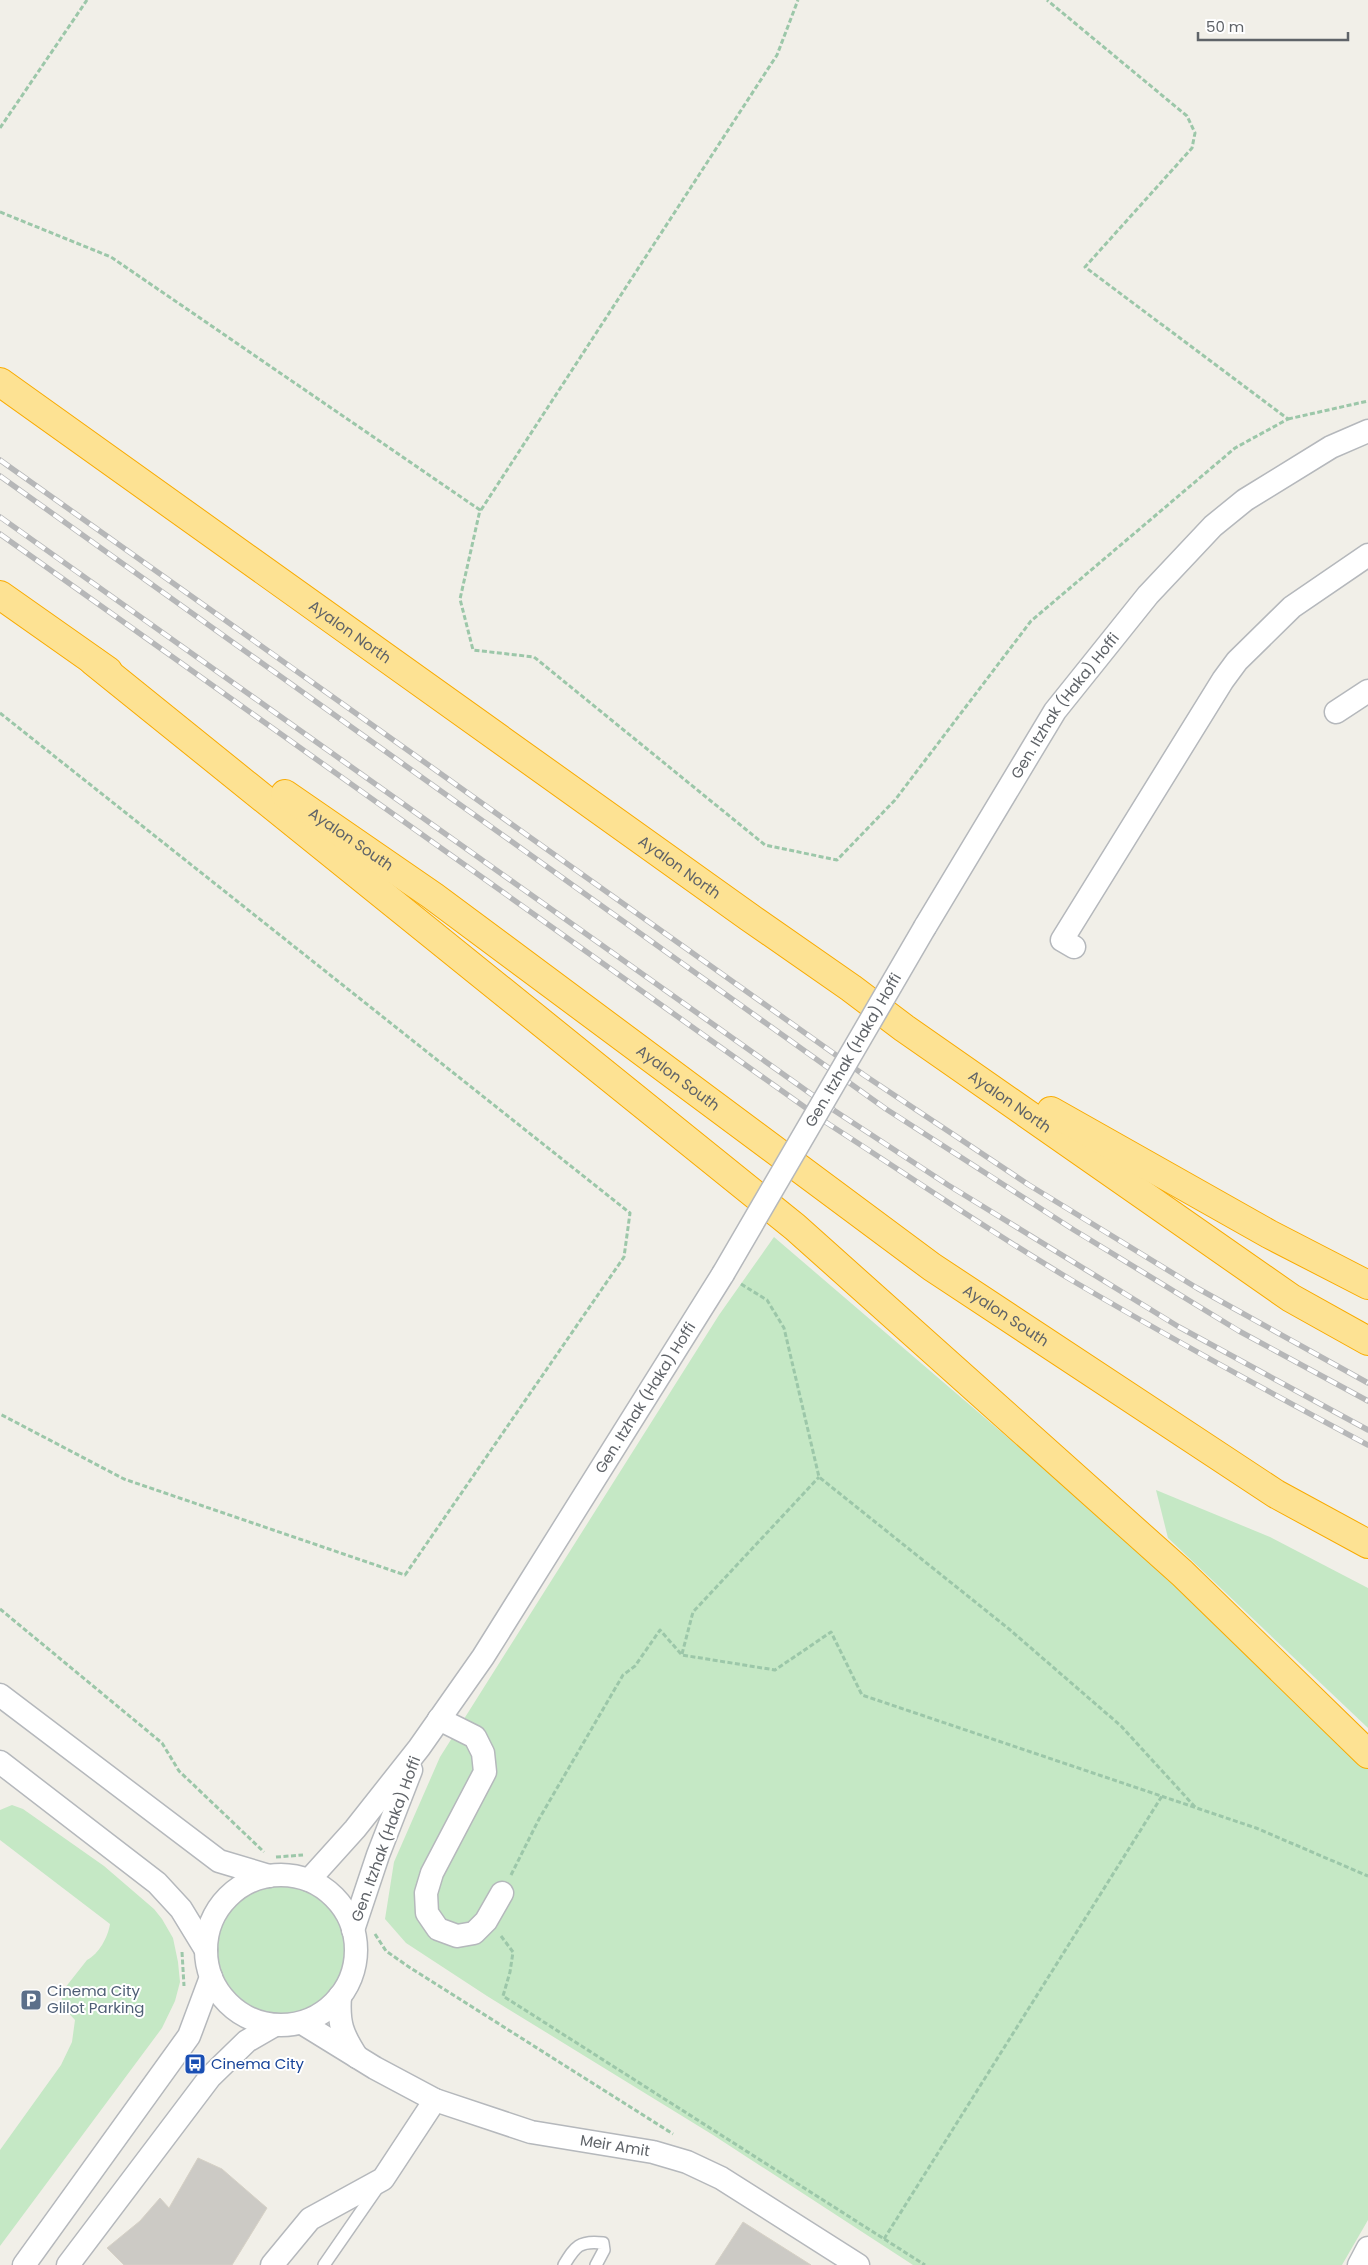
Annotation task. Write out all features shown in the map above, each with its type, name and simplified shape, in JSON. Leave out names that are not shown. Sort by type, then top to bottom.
[{"type":"highway","name":"Ayalon North","points":[[0,382],[851,988],[904,1028],[1291,1298],[1368,1341]]},
{"type":"highway","name":"Ayalon South","points":[[0,595],[432,896],[932,1266],[1276,1494],[1368,1544]]},
{"type":"highway","points":[[93,661],[795,1227],[1182,1573],[1368,1754]]},
{"type":"highway","points":[[904,1028],[1268,1234],[1368,1285]]},
{"type":"street","name":"Gen. Itzhak (Haka) Hoffi","points":[[309,1880],[355,1830],[419,1748],[483,1657],[723,1274],[925,927],[1055,711],[1148,595],[1213,526],[1245,500],[1331,447],[1368,432]]},
{"type":"street","points":[[1074,947],[1062,940],[1228,674],[1260,637],[1292,607],[1368,556]]},
{"type":"street","points":[[1336,712],[1368,691]]},
{"type":"street","points":[[0,1695],[219,1861],[269,1867],[309,1880],[324,1888],[337,1900],[347,1914],[364,1931],[356,1953],[354,1969],[340,1996],[329,2008],[302,2023],[275,2026],[247,2041],[210,2077],[68,2265]]},
{"type":"street","points":[[439,1719],[474,1737],[483,1753],[485,1772],[432,1873],[426,1893],[427,1914],[438,1929],[457,1936],[474,1933],[486,1921],[502,1893]]},
{"type":"street","name":"Gen. Itzhak (Haka) Hoffi","points":[[364,1931],[378,1855],[419,1748]]},
{"type":"street","points":[[3,1772],[156,1883],[181,1909],[206,1950]]},
{"type":"street","points":[[269,1867],[231,1894],[217,1910],[206,1950],[210,1977],[218,1992],[229,2005],[250,2019],[275,2026]]},
{"type":"street","points":[[24,2265],[189,2036],[210,1977]]},
{"type":"street","name":"Meir Amit","points":[[340,1996],[338,2018],[345,2038],[358,2057]]},
{"type":"street","name":"Meir Amit","points":[[302,2023],[435,2100],[524,2130],[653,2152],[687,2162],[721,2178],[836,2258],[858,2265]]},
{"type":"street","points":[[272,2265],[310,2219],[383,2179],[435,2100]]},
{"type":"street","points":[[1359,2265],[1368,2248]]},
{"type":"lane","points":[[324,2265],[383,2179]]},
{"type":"lane","points":[[564,2265],[576,2246],[591,2241],[603,2243],[604,2250],[596,2265]]},
{"type":"path","points":[[0,128],[87,0]]},
{"type":"path","points":[[798,0],[777,55],[480,510],[460,599],[473,650],[534,657],[765,844],[837,860],[895,800],[1031,621],[1235,448],[1288,419],[1368,401]]},
{"type":"path","points":[[1047,0],[1187,116],[1195,133],[1192,148],[1085,267],[1288,419]]},
{"type":"path","points":[[0,212],[111,257],[480,510]]},
{"type":"path","points":[[0,713],[630,1214],[624,1257],[405,1575],[124,1479],[0,1414]]},
{"type":"path","points":[[723,1274],[767,1300],[784,1328],[819,1477],[1009,1629],[1121,1726],[1196,1808]]},
{"type":"path","points":[[682,1655],[694,1612],[819,1477]]},
{"type":"path","points":[[0,1609],[162,1743],[179,1771],[269,1867]]},
{"type":"path","points":[[502,1893],[539,1819],[624,1675],[635,1666],[660,1630],[682,1655],[776,1670],[830,1632],[862,1695],[1256,1828],[1368,1876]]},
{"type":"path","points":[[884,2239],[1162,1796]]},
{"type":"path","points":[[486,1921],[513,1952],[510,1972],[502,1996],[925,2265]]},
{"type":"path","points":[[364,1931],[386,1951],[409,1967],[677,2137]]},
{"type":"green space","points":[[774,1237],[1146,1556],[1368,1768],[1368,2220],[1342,2265],[913,2265],[713,2135],[487,1996],[406,1943],[385,1919],[394,1862],[440,1757],[719,1315]]},
{"type":"green space","points":[[1156,1490],[1270,1537],[1368,1588],[1368,1728],[1168,1538]]},
{"type":"green space","points":[[12,1805],[23,1809],[104,1866],[154,1909],[173,1938],[180,1982],[175,2001],[162,2028],[0,2246],[0,2150],[61,2065],[72,2042],[75,2020],[63,2007],[61,1993],[87,1960],[99,1949],[105,1940],[110,1924],[0,1840],[0,1810]]},
{"type":"green space","points":[[281,1884],[294,1885],[306,1889],[328,1903],[342,1925],[346,1937],[346,1963],[342,1975],[328,1997],[306,2011],[294,2015],[281,2016],[268,2015],[256,2011],[234,1997],[220,1975],[216,1963],[215,1950],[216,1937],[220,1925],[234,1903],[256,1889],[268,1885]]},
{"type":"building","points":[[198,2158],[222,2169],[267,2208],[232,2265],[124,2265],[107,2248],[140,2221],[160,2198],[169,2208]]},
{"type":"building","points":[[743,2222],[811,2265],[715,2265]]},
{"type":"railway","points":[[0,460],[864,1075],[1029,1185],[1197,1288],[1368,1383]]},
{"type":"railway","points":[[0,476],[886,1109],[1074,1230],[1239,1331],[1368,1401]]},
{"type":"railway","points":[[0,517],[835,1111],[948,1185],[1179,1327],[1368,1430]]},
{"type":"railway","points":[[0,534],[827,1123],[1073,1281],[1368,1445]]},
{"type":"place","name":"Cinema City Glilot Parking","points":[[31,2000]]},
{"type":"place","name":"Cinema City","points":[[195,2064]]}]
